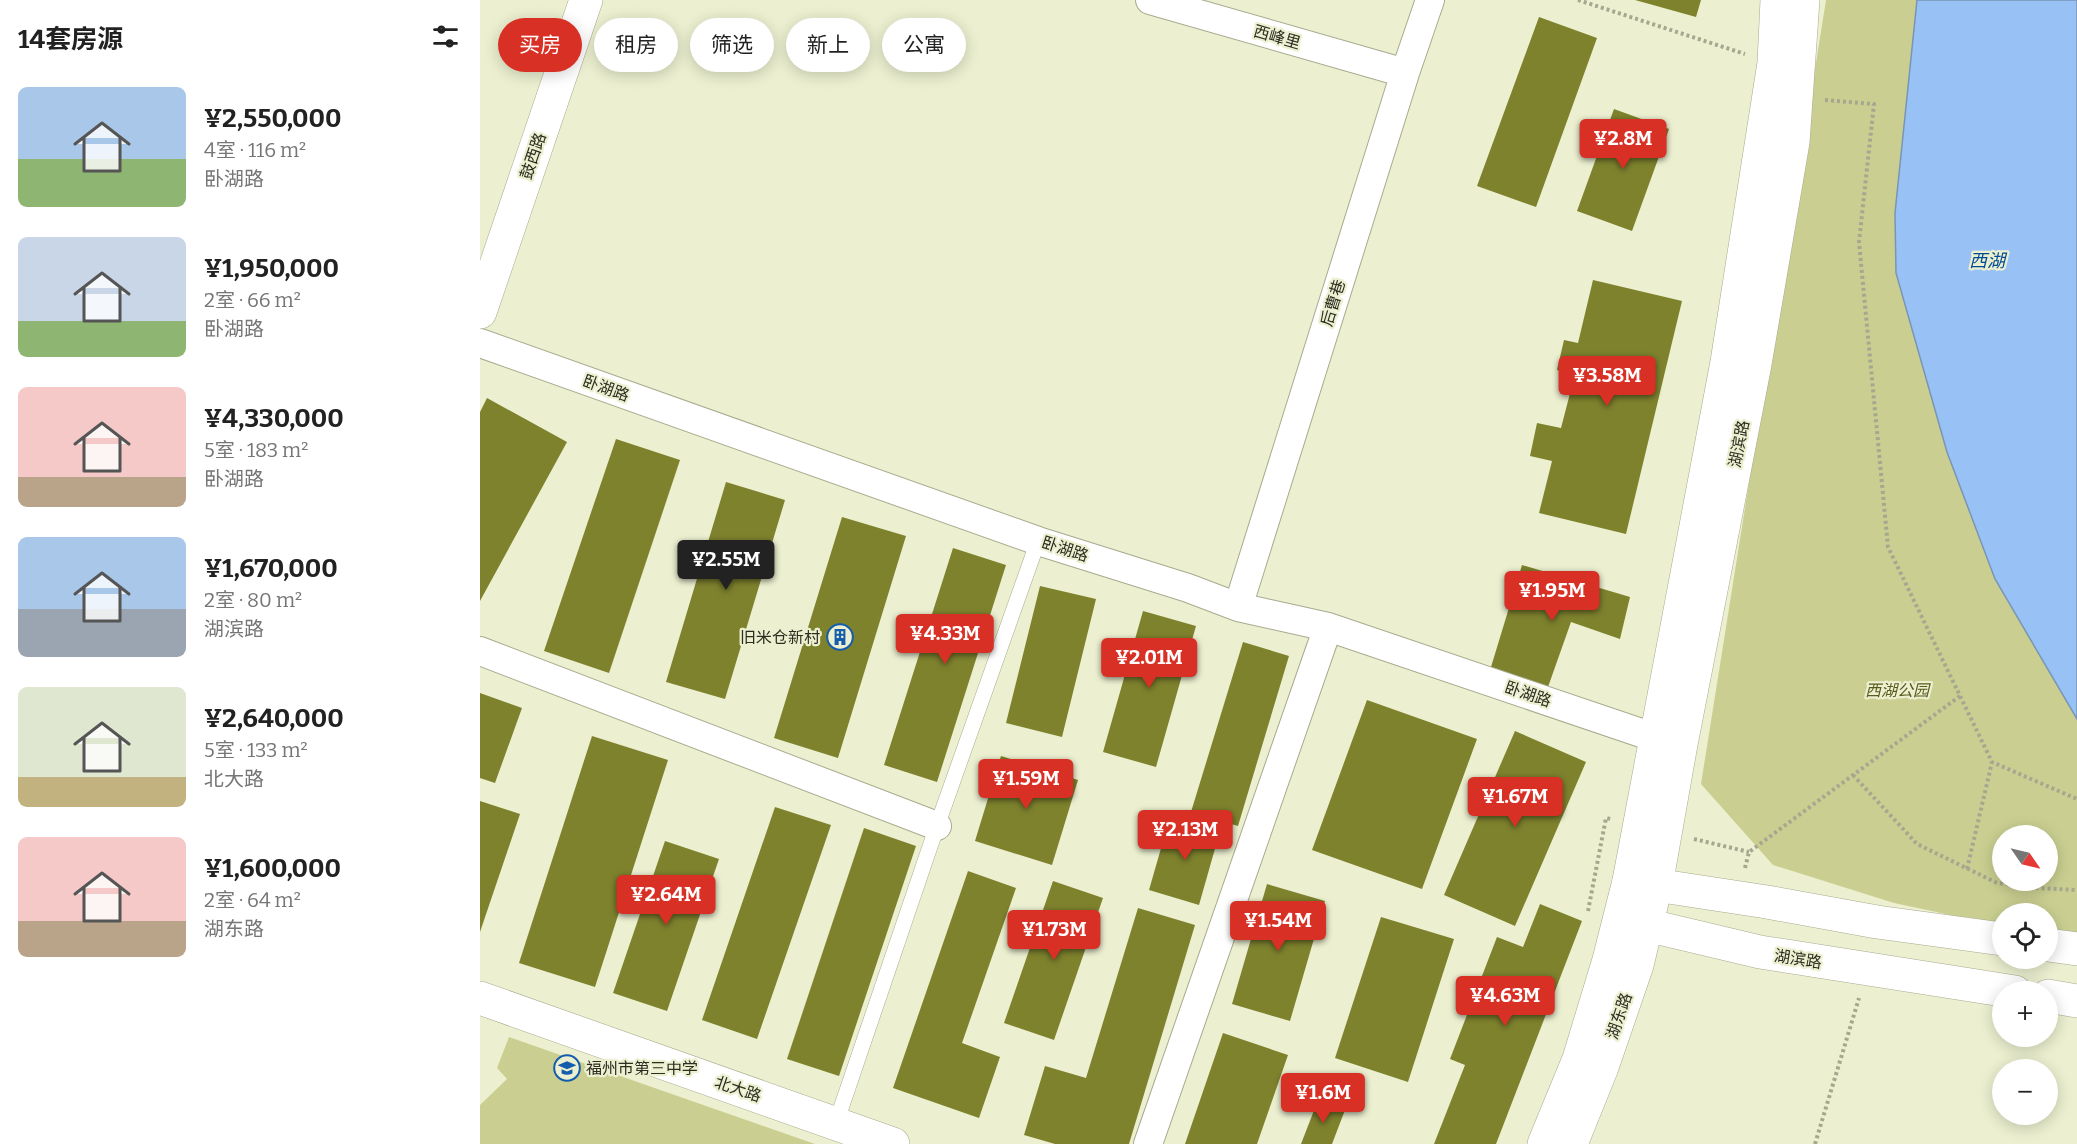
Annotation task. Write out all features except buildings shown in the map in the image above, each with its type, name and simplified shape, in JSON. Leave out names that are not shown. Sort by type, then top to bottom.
[{"type":"main road","name":"鼓西路","points":[[480,312],[586,0]]},
{"type":"main road","name":"湖滨路","points":[[1642,883],[1656,738],[1727,362],[1774,63],[1778,0]]},
{"type":"main road","name":"湖滨路","points":[[1803,0],[1793,142],[1755,364],[1681,744],[1642,883],[1634,922],[1760,952],[1992,989]]},
{"type":"main road","points":[[1642,883],[1877,922],[1992,938]]},
{"type":"main road","name":"湖东路","points":[[1544,1144],[1634,922]]},
{"type":"main road","name":"湖东路","points":[[1571,1144],[1602,1067],[1636,965],[1634,922]]},
{"type":"main road","points":[[2058,946],[2077,949]]},
{"type":"main road","name":"北大路","points":[[480,998],[893,1144]]},
{"type":"main road","points":[[2058,998],[2077,1001]]},
{"type":"street","name":"西峰里","points":[[1150,0],[1404,73]]},
{"type":"street","name":"后曹巷","points":[[1238,607],[1404,73],[1430,0]]},
{"type":"street","name":"卧湖路","points":[[480,343],[1038,541],[1188,588],[1238,607],[1328,627],[1656,738]]},
{"type":"street","points":[[1148,1144],[1328,627]]},
{"type":"street","points":[[480,651],[937,826]]},
{"type":"lane","points":[[836,1123],[937,826],[1038,541]]},
{"type":"path","points":[[1578,0],[1774,63]]},
{"type":"path","points":[[1823,100],[1874,104],[1859,242],[1888,547],[1992,762],[1967,869]]},
{"type":"path","points":[[1749,852],[1960,696]]},
{"type":"path","points":[[1992,762],[2077,799]]},
{"type":"path","points":[[1853,775],[1917,844],[1997,883],[2077,890]]},
{"type":"path","points":[[1815,1144],[1868,970]]},
{"type":"green space","name":"西湖公园","points":[[1826,0],[2077,0],[2077,941],[2058,937],[2058,903],[1992,903],[1992,924],[1894,903],[1773,865],[1701,784]]},
{"type":"green space","name":"福州市第三中学","points":[[509,1037],[815,1144],[480,1144],[480,1105],[507,1079],[497,1068]]},
{"type":"water","name":"西湖","points":[[1917,0],[2077,0],[2077,719],[1995,579],[1947,452],[1896,273],[1895,213]]},
{"type":"place","name":"旧米仓新村","points":[[840,637]]},
{"type":"place","name":"福州市第三中学","points":[[567,1068]]}]
